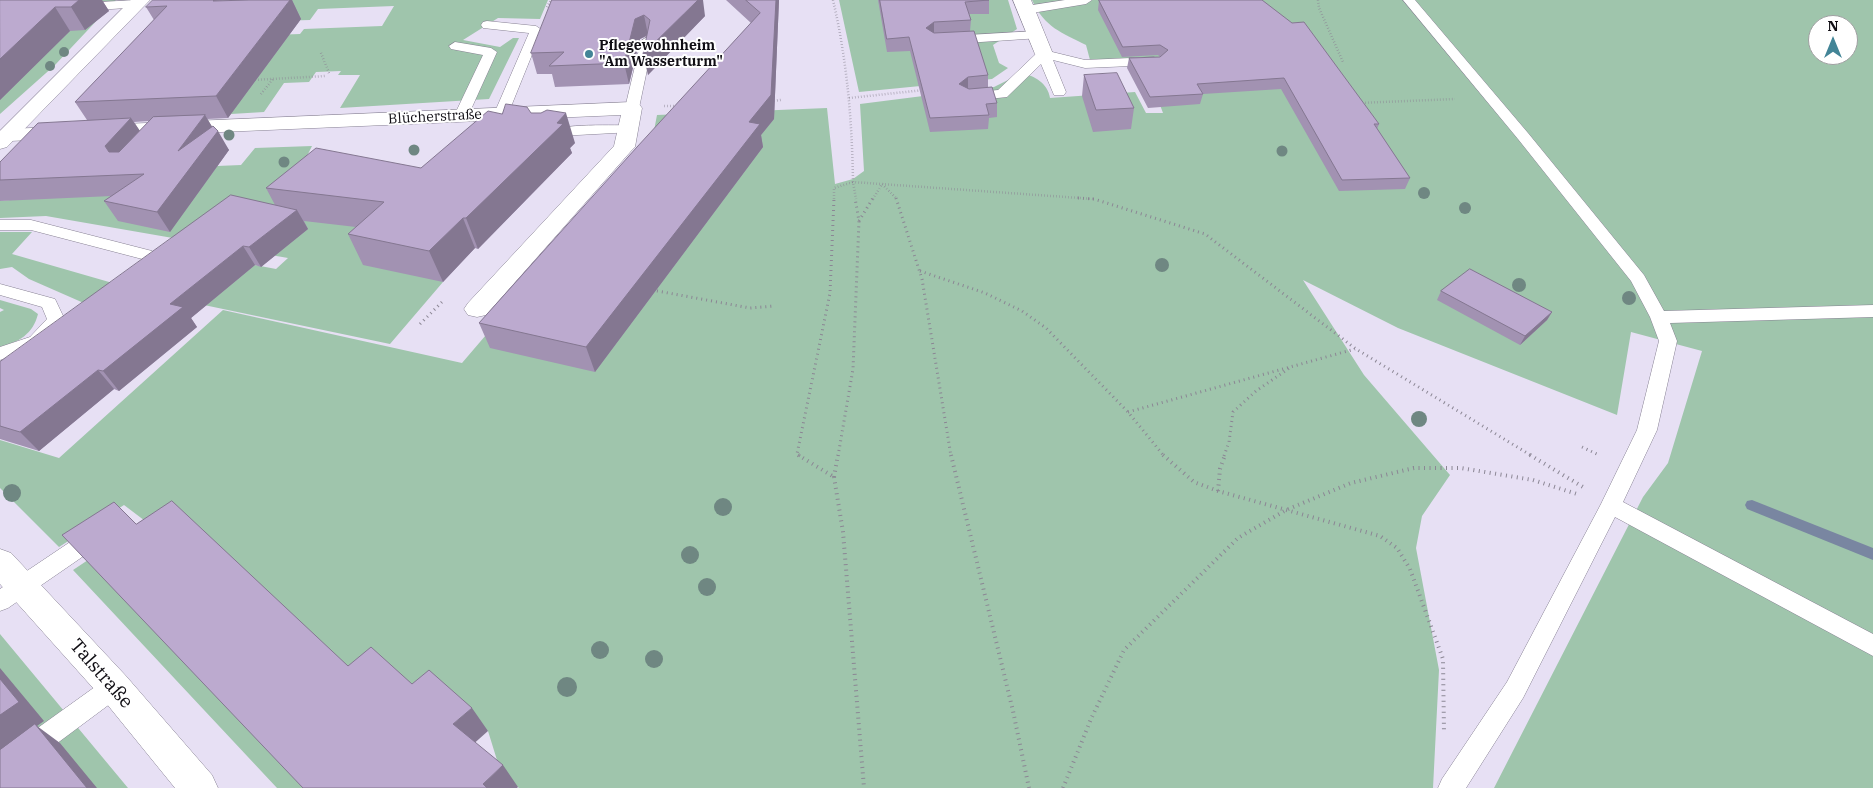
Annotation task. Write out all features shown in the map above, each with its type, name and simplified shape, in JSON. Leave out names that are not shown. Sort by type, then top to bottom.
[{"type":"street","name":"Blücherstraße","points":[[4,139],[139,2]]},
{"type":"street","points":[[1024,5],[1044,54]]},
{"type":"street","name":"Blücherstraße","points":[[4,139],[155,135],[501,114],[630,118]]},
{"type":"street","points":[[477,309],[624,147],[630,118]]},
{"type":"street","name":"Talstraße","points":[[0,562],[12,593],[114,688],[188,785]]},
{"type":"lane","points":[[1024,5],[1086,0]]},
{"type":"lane","points":[[1409,0],[1638,279],[1659,317],[1668,340],[1647,430],[1611,505],[1515,690],[1451,788]]},
{"type":"lane","points":[[71,8],[139,2]]},
{"type":"lane","points":[[486,25],[536,30],[501,114]]},
{"type":"lane","points":[[934,41],[1036,35]]},
{"type":"lane","points":[[545,138],[556,132],[630,118],[647,41]]},
{"type":"lane","points":[[455,46],[491,52],[462,116]]},
{"type":"lane","points":[[1044,54],[1085,64],[1158,60]]},
{"type":"lane","points":[[1044,54],[1086,76]]},
{"type":"lane","points":[[1044,54],[1059,92]]},
{"type":"lane","points":[[968,98],[1002,94],[1044,54]]},
{"type":"lane","points":[[0,224],[31,224],[146,255]]},
{"type":"lane","points":[[0,289],[49,303],[56,320],[36,341],[0,354]]},
{"type":"lane","points":[[1659,317],[1873,311]]},
{"type":"lane","points":[[1611,505],[1873,646]]},
{"type":"lane","points":[[12,593],[109,527]]},
{"type":"lane","points":[[0,770],[114,688]]},
{"type":"path","points":[[833,0],[840,25],[849,98],[858,221],[853,370],[834,477],[843,532],[864,788]]},
{"type":"path","points":[[1318,0],[1319,8],[1342,62]]},
{"type":"path","points":[[321,53],[328,72]]},
{"type":"path","points":[[246,80],[326,76]]},
{"type":"path","points":[[1359,103],[1491,98]]},
{"type":"path","points":[[771,101],[781,100]]},
{"type":"path","points":[[630,118],[682,105]]},
{"type":"path","points":[[834,477],[798,454],[830,293],[834,188],[854,182],[1094,199],[1204,234],[1356,348],[1611,505]]},
{"type":"path","points":[[858,221],[882,184]]},
{"type":"path","points":[[882,184],[896,197],[920,271],[954,474],[1013,711],[1029,788]]},
{"type":"path","points":[[920,271],[985,293],[1022,311],[1046,328],[1128,412],[1166,458],[1194,482],[1218,491],[1380,536],[1397,548],[1410,569],[1443,658],[1444,738]]},
{"type":"path","points":[[643,289],[750,308],[774,306]]},
{"type":"path","points":[[1128,412],[1356,348]]},
{"type":"path","points":[[1218,491],[1220,469],[1229,442],[1233,412],[1256,391],[1294,366]]},
{"type":"path","points":[[1063,788],[1091,719],[1124,650],[1238,538],[1286,510],[1351,484],[1414,468],[1461,468],[1534,480],[1611,505]]},
{"type":"green space","points":[[0,0],[116,0],[55,65],[0,114]]},
{"type":"green space","points":[[237,0],[548,0],[540,19],[498,18],[463,40],[500,47],[513,38],[519,38],[489,99],[340,108],[360,75],[338,75],[341,71],[316,72],[309,82],[284,83],[264,112],[231,114],[245,36],[300,34],[304,29],[382,26],[394,6],[318,9],[310,20],[275,21]]},
{"type":"green space","points":[[839,0],[1008,0],[1017,29],[993,45],[999,63],[1008,68],[992,79],[859,92]]},
{"type":"green space","points":[[1032,0],[1873,0],[1873,788],[1494,788],[1643,497],[1668,463],[1702,351],[1631,332],[1617,415],[1398,328],[1303,280],[1364,375],[1450,475],[1422,516],[1416,548],[1439,670],[1433,788],[519,788],[501,773],[488,731],[368,690],[124,505],[59,547],[0,488],[0,440],[59,458],[223,310],[462,363],[652,141],[657,115],[827,108],[835,184],[853,179],[864,171],[860,104],[994,87],[1022,73],[1040,81],[1049,93],[1050,98],[1135,92],[1146,113],[1163,113],[1157,97],[1179,56],[1090,60],[1086,45],[1054,28],[1042,17]]},
{"type":"green space","points":[[312,146],[300,170],[443,282],[390,344],[204,305],[86,304],[29,279],[12,267],[0,269],[0,232],[32,232],[12,254],[123,286],[255,265],[276,269],[288,258],[46,216],[0,218],[0,201],[206,181],[217,166],[241,165],[255,148]]},
{"type":"green space","points":[[0,300],[31,309],[38,314],[29,332],[19,340],[0,347],[0,312],[4,310],[0,308]]},
{"type":"green space","points":[[88,560],[306,788],[277,788],[73,570]]},
{"type":"green space","points":[[0,634],[128,788],[0,788]]},
{"type":"building","points":[[0,0],[79,0],[71,7],[55,7],[0,59]]},
{"type":"building","points":[[153,0],[290,0],[216,96],[75,102],[167,6],[146,7]]},
{"type":"building","points":[[552,0],[698,0],[643,54],[650,20],[644,15],[635,19],[624,63],[549,66],[564,52],[531,53]]},
{"type":"building","points":[[746,0],[776,0],[771,95],[749,122],[760,124],[586,347],[479,323],[760,13]]},
{"type":"building","points":[[880,0],[989,0],[965,2],[971,20],[934,22],[926,28],[934,33],[974,31],[988,75],[968,77],[959,84],[969,89],[992,87],[997,103],[986,104],[989,115],[930,118],[909,37],[887,39]]},
{"type":"building","points":[[1099,0],[1262,0],[1292,23],[1304,22],[1379,124],[1374,124],[1410,178],[1342,180],[1284,78],[1197,84],[1203,94],[1150,97],[1129,58],[1160,57],[1168,50],[1160,45],[1123,47]]},
{"type":"building","points":[[1117,73],[1134,108],[1096,110],[1084,75]]},
{"type":"building","points":[[506,104],[527,107],[531,113],[541,113],[547,110],[566,113],[557,123],[563,124],[466,218],[463,218],[429,251],[348,234],[384,202],[266,188],[316,148],[421,168],[488,111],[502,114]]},
{"type":"building","points":[[205,115],[178,151],[213,126],[218,131],[157,212],[104,201],[144,174],[0,180],[0,162],[38,123],[131,118],[105,146],[109,152],[119,152],[153,117]]},
{"type":"building","points":[[231,195],[297,210],[249,247],[243,246],[170,304],[183,307],[103,371],[98,370],[20,432],[0,426],[0,362]]},
{"type":"building","points":[[1470,269],[1552,312],[1525,336],[1441,291]]},
{"type":"building","points":[[172,501],[348,666],[371,647],[412,684],[429,670],[472,708],[453,724],[503,765],[483,784],[487,788],[303,788],[62,535],[114,502],[136,524]]},
{"type":"building","points":[[0,679],[19,702],[0,715]]},
{"type":"building","points":[[35,724],[87,788],[0,788],[0,750]]},
{"type":"waterway","points":[[1752,505],[1873,554]]},
{"type":"place","name":"Pflegewohnheim \"Am Wasserturm\"","points":[[589,54]]}]
